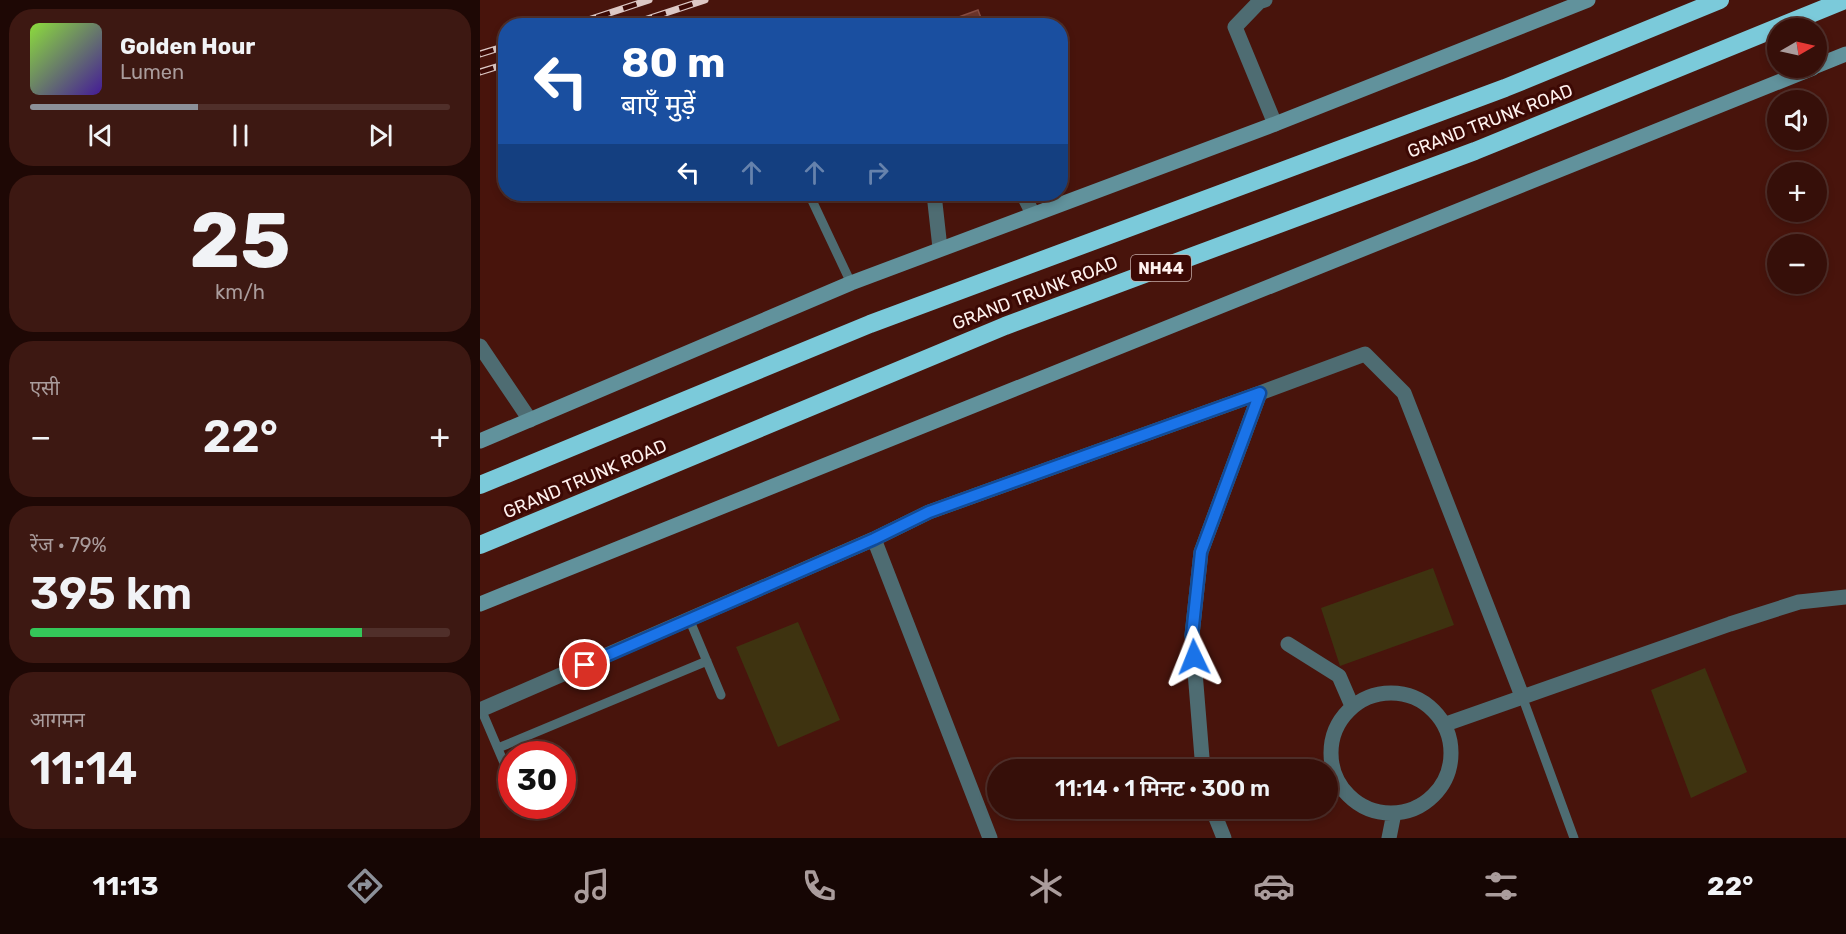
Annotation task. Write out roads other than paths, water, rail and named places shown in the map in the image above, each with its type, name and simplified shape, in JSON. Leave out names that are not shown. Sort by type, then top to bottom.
[{"type":"highway","name":"GRAND TRUNK ROAD","points":[[480,485],[870,324],[1505,88],[1720,0]]},
{"type":"highway","name":"GRAND TRUNK ROAD","points":[[480,546],[1005,326],[1475,151],[1845,0]]},
{"type":"street","points":[[1265,0],[1259,2],[1235,27],[1275,124]]},
{"type":"street","points":[[480,441],[850,283],[1275,124],[1588,0]]},
{"type":"street","points":[[1827,62],[1846,54]]},
{"type":"street","points":[[480,604],[1788,78]]},
{"type":"street","points":[[935,201],[940,248]]},
{"type":"street","points":[[1026,201],[1033,214]]},
{"type":"street","points":[[480,346],[530,420]]},
{"type":"street","points":[[480,710],[690,621],[929,512],[1365,354],[1404,393],[1522,696]]},
{"type":"street","points":[[1202,759],[1192,635],[1201,552],[1260,393]]},
{"type":"street","points":[[874,539],[990,838]]},
{"type":"street","points":[[1446,724],[1799,602],[1846,597]]},
{"type":"street","points":[[1288,644],[1339,676],[1352,706]]},
{"type":"street","points":[[1399,692],[1416,697],[1431,707],[1446,724],[1451,760],[1444,781],[1432,797],[1414,809],[1394,813],[1376,812],[1359,804],[1344,792],[1335,776],[1330,758],[1332,739],[1338,722],[1352,706],[1365,698],[1382,693],[1399,692]]},
{"type":"street","points":[[1389,838],[1394,813]]},
{"type":"street","points":[[1216,819],[1224,838]]},
{"type":"lane","points":[[812,201],[850,283]]},
{"type":"lane","points":[[690,621],[721,695]]},
{"type":"lane","points":[[515,741],[707,661]]},
{"type":"lane","points":[[1522,696],[1574,838]]},
{"type":"lane","points":[[480,710],[498,748]]},
{"type":"railway","points":[[594,18],[649,0]]},
{"type":"railway","points":[[650,18],[705,0]]},
{"type":"railway","points":[[480,54],[498,48]]},
{"type":"railway","points":[[480,72],[498,66]]}]
